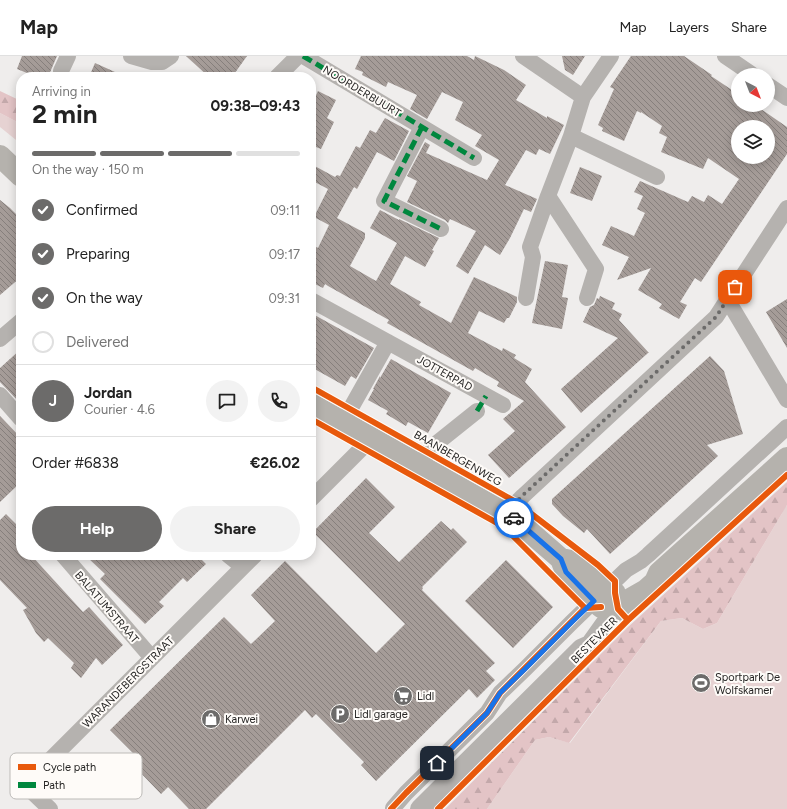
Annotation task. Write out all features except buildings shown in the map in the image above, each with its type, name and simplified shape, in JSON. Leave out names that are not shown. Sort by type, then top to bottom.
[{"type":"main road","points":[[0,156],[16,171]]},
{"type":"main road","points":[[316,407],[506,513],[561,559],[566,572],[607,600]]},
{"type":"main road","name":"BESTEVAER","points":[[607,600],[625,602],[646,590],[655,582],[659,573],[787,458]]},
{"type":"street","points":[[61,72],[68,56]]},
{"type":"street","points":[[131,56],[152,62],[162,62],[171,56]]},
{"type":"street","points":[[282,72],[298,56]]},
{"type":"street","name":"NOORDERBUURT","points":[[303,56],[474,158]]},
{"type":"street","points":[[523,56],[583,97]]},
{"type":"street","points":[[526,298],[532,256],[530,247],[548,196],[572,136],[583,97],[611,56]]},
{"type":"street","points":[[725,56],[743,68]]},
{"type":"street","points":[[775,90],[787,98]]},
{"type":"street","points":[[422,127],[384,200],[441,229]]},
{"type":"street","points":[[572,136],[657,178]]},
{"type":"street","points":[[548,196],[596,269],[587,298]]},
{"type":"street","points":[[506,513],[522,496],[716,317],[787,208]]},
{"type":"street","points":[[727,299],[787,400]]},
{"type":"street","name":"JOTTERPAD","points":[[316,303],[503,405]]},
{"type":"street","points":[[0,339],[16,325]]},
{"type":"street","points":[[343,422],[388,342]]},
{"type":"street","points":[[0,395],[16,413]]},
{"type":"street","points":[[420,465],[432,447],[477,411]]},
{"type":"street","name":"BESTEVAER","points":[[393,808],[406,792],[487,713],[500,693],[572,622],[607,600],[626,570],[648,555],[787,427]]},
{"type":"street","points":[[316,494],[372,438]]},
{"type":"street","name":"BALATUMSTRAAT","points":[[67,560],[152,658]]},
{"type":"street","points":[[234,560],[243,567]]},
{"type":"street","name":"WARANDEBERGSTRAAT","points":[[57,753],[250,560]]},
{"type":"street","name":"BESTEVAER","points":[[420,809],[581,649],[590,645],[610,617],[607,600]]},
{"type":"street","points":[[406,792],[416,809]]},
{"type":"street","name":"WARANDEBERGSTRAAT","points":[[40,799],[50,809]]},
{"type":"shaded area","points":[[0,113],[16,121],[16,140],[0,127]]},
{"type":"shaded area","name":"Sportpark De Wolfskamer","points":[[787,505],[787,809],[487,809],[535,740],[549,737],[570,743],[661,621],[682,618],[703,629],[717,623]]},
{"type":"green space","points":[[0,91],[16,99],[16,121],[0,113]]},
{"type":"green space","points":[[787,482],[787,505],[717,623],[703,629],[682,618],[661,621],[569,743],[549,737],[535,740],[487,809],[445,809],[628,627]]},
{"type":"marked path","points":[[303,56],[474,158]]},
{"type":"marked path","points":[[422,127],[384,201],[441,229]]},
{"type":"marked path","points":[[477,411],[486,396]]},
{"type":"cycle path","name":"BAANBERGENWEG","points":[[316,390],[516,502],[598,565],[615,581],[615,593],[618,609],[628,620]]},
{"type":"cycle path","points":[[316,422],[497,523],[512,535],[585,608],[601,607]]},
{"type":"cycle path","points":[[438,809],[628,620],[787,475]]},
{"type":"cycle path","points":[[391,809],[487,713],[500,693],[585,608]]},
{"type":"way so far","points":[[514,518],[506,513],[522,496],[716,317],[735,287]]},
{"type":"place","name":"Sportpark De Wolfskamer","points":[[701,683]]},
{"type":"place","name":"Lidl","points":[[403,696]]},
{"type":"place","name":"Lidl garage","points":[[340,714]]},
{"type":"place","name":"Karwei","points":[[211,719]]},
{"type":"route","points":[[437,763],[487,713],[500,693],[594,601],[566,572],[561,559],[514,518]]}]
